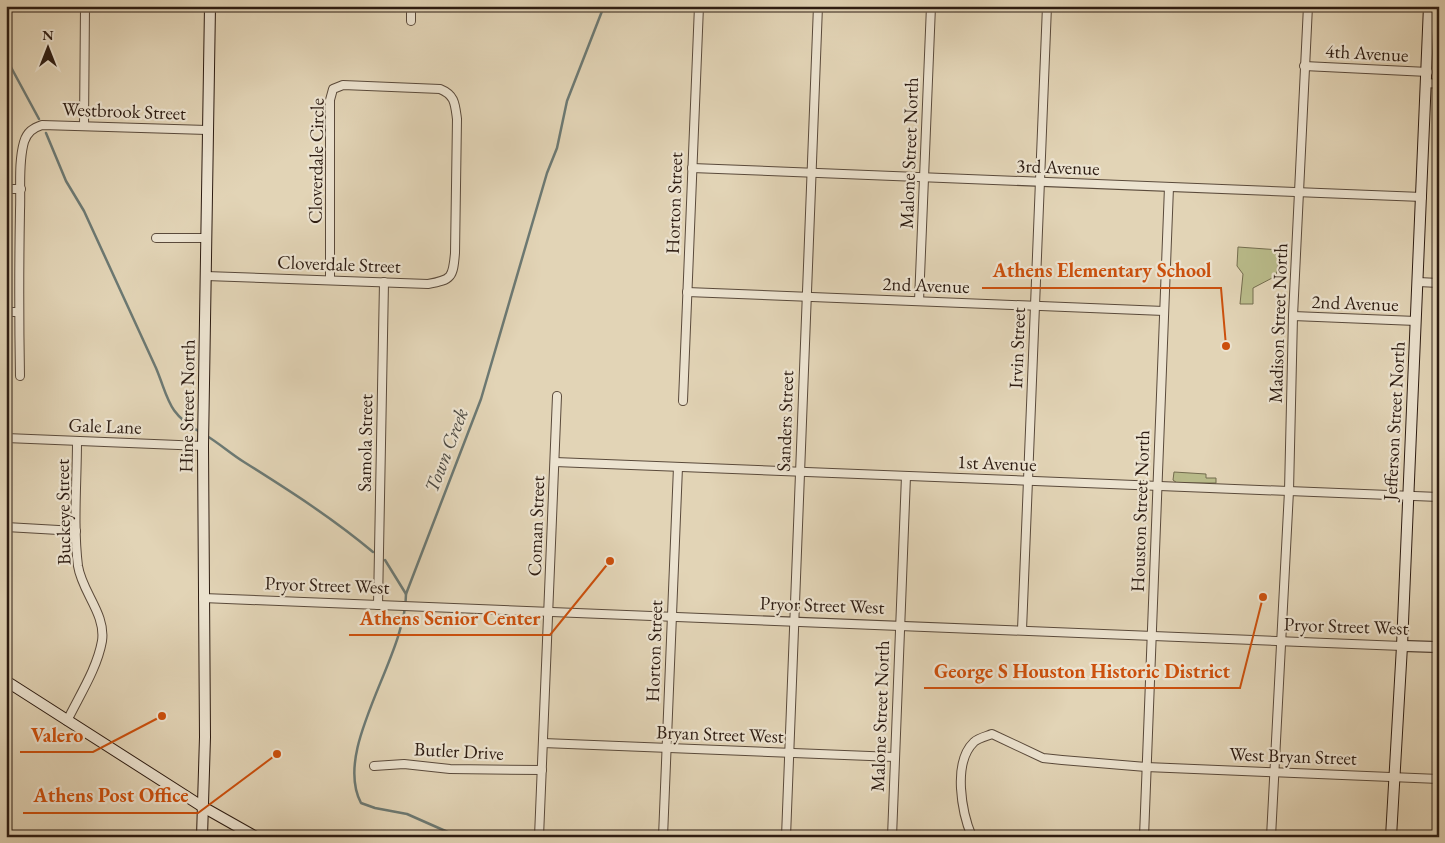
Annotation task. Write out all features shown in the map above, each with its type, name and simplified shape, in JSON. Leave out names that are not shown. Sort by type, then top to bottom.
[{"type":"main road","name":"Hine Street North","points":[[202,837],[204,807],[204,426],[210,6]]},
{"type":"main road","name":"Jefferson Street North","points":[[1391,837],[1402,646],[1428,72],[1429,6]]},
{"type":"main road","name":"Pryor Street West","points":[[1402,646],[1439,647]]},
{"type":"main road","points":[[6,681],[204,807],[256,837]]},
{"type":"street","points":[[84,126],[85,6]]},
{"type":"street","points":[[411,6],[411,21]]},
{"type":"street","name":"Horton Street","points":[[683,401],[699,6]]},
{"type":"street","name":"Sanders Street","points":[[786,837],[818,6]]},
{"type":"street","name":"Malone Street North","points":[[919,301],[931,6]]},
{"type":"street","name":"Irvin Street","points":[[1022,630],[1048,6]]},
{"type":"street","name":"Madison Street North","points":[[1275,772],[1280,641],[1289,491],[1294,316],[1308,6]]},
{"type":"street","name":"4th Avenue","points":[[1304,66],[1428,72]]},
{"type":"street","name":"4th Avenue","points":[[1427,83],[1439,84]]},
{"type":"street","name":"Cloverdale Circle","points":[[330,280],[330,100],[333,89],[343,85],[440,89],[449,92],[455,101],[457,119],[454,259]]},
{"type":"street","name":"Westbrook Street","points":[[21,189],[23,144],[33,128],[41,125],[207,130]]},
{"type":"street","name":"3rd Avenue","points":[[692,168],[1422,197]]},
{"type":"street","name":"Houston Street North","points":[[1144,837],[1169,187]]},
{"type":"street","points":[[6,188],[21,189],[18,312],[20,376]]},
{"type":"street","points":[[156,238],[206,238]]},
{"type":"street","name":"Cloverdale Street","points":[[206,276],[428,284],[446,281],[453,273],[454,259]]},
{"type":"street","name":"Samola Street","points":[[378,605],[384,282]]},
{"type":"street","points":[[1418,282],[1439,283]]},
{"type":"street","name":"2nd Avenue","points":[[687,292],[1164,311]]},
{"type":"street","points":[[6,312],[18,312]]},
{"type":"street","name":"2nd Avenue","points":[[1294,316],[1416,321]]},
{"type":"street","name":"Coman Street","points":[[539,837],[557,396]]},
{"type":"street","name":"Gale Lane","points":[[6,438],[204,446]]},
{"type":"street","name":"Buckeye Street","points":[[67,721],[97,659],[102,640],[100,620],[83,586],[78,568],[76,531],[78,441]]},
{"type":"street","name":"1st Avenue","points":[[554,462],[1439,497]]},
{"type":"street","name":"Horton Street","points":[[663,837],[678,467]]},
{"type":"street","name":"Malone Street North","points":[[892,837],[906,476]]},
{"type":"street","points":[[6,527],[76,531]]},
{"type":"street","name":"Pryor Street West","points":[[203,598],[1402,646]]},
{"type":"street","name":"West Bryan Street","points":[[972,837],[963,807],[961,778],[965,759],[974,742],[992,734],[1043,758],[1146,767],[1439,778]]},
{"type":"street","name":"Bryan Street West","points":[[543,743],[895,758]]},
{"type":"street","name":"Butler Drive","points":[[374,766],[404,764],[450,769],[542,770]]},
{"type":"street","points":[[1271,837],[1275,772]]},
{"type":"green space","points":[[1238,247],[1280,250],[1276,276],[1253,288],[1253,304],[1240,304],[1243,274],[1237,266]]},
{"type":"green space","points":[[1174,472],[1206,474],[1206,478],[1216,478],[1216,483],[1177,483],[1173,480]]},
{"type":"waterway","name":"Town Creek","points":[[459,837],[407,814],[375,808],[361,803],[355,781],[356,756],[362,730],[395,646],[403,619],[406,594],[481,399],[547,173],[557,148],[567,101],[604,6]]},
{"type":"waterway","points":[[6,58],[39,119]]},
{"type":"waterway","points":[[46,133],[66,181],[84,211],[156,368],[170,404],[181,418],[200,432]]},
{"type":"waterway","points":[[207,436],[326,516],[373,552]]},
{"type":"waterway","points":[[385,560],[406,594]]},
{"type":"place","name":"Athens Elementary School","points":[[1226,346]]},
{"type":"place","name":"Athens Senior Center","points":[[610,561]]},
{"type":"place","name":"George S Houston Historic District","points":[[1263,597]]},
{"type":"place","name":"Valero","points":[[162,716]]},
{"type":"place","name":"Athens Post Office","points":[[277,754]]}]
